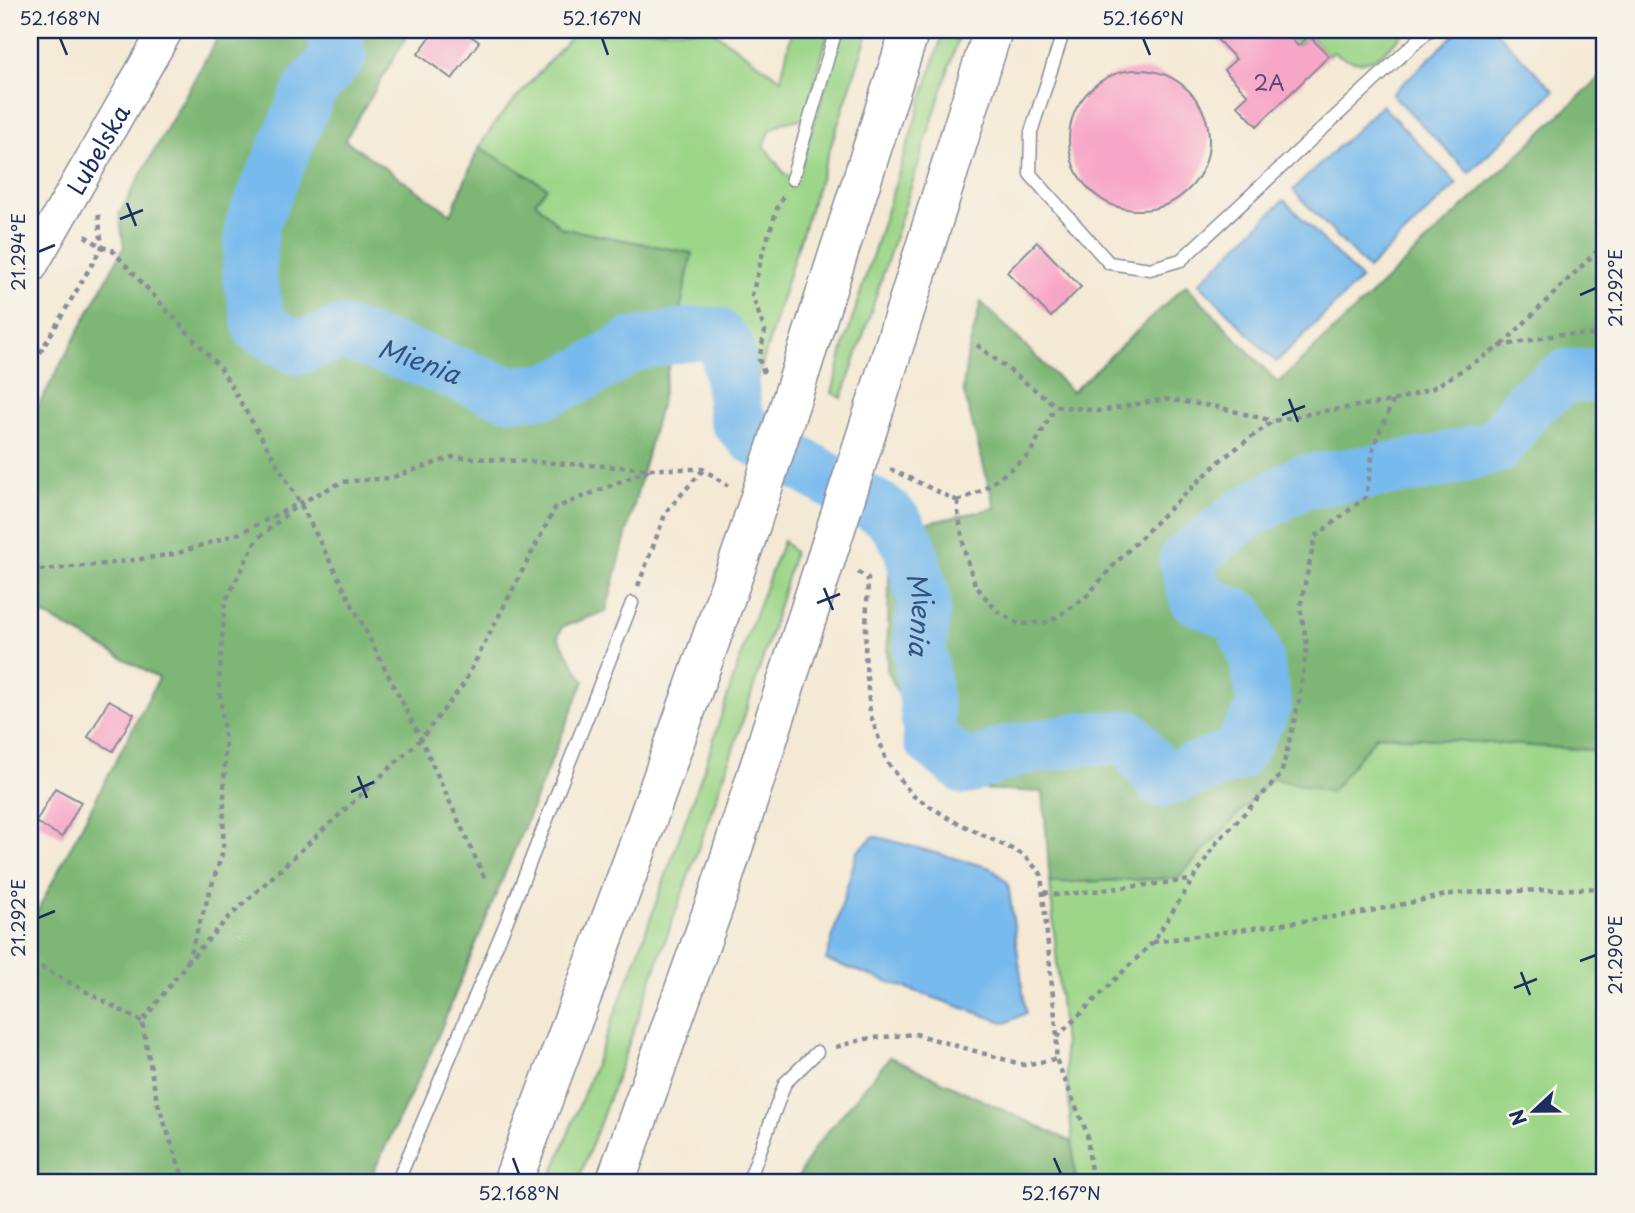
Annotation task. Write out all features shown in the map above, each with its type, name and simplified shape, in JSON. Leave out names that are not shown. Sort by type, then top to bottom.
[{"type":"highway","points":[[512,1183],[637,849],[746,540],[910,30]]},
{"type":"highway","points":[[615,1183],[718,895],[993,30]]},
{"type":"main road","name":"Lubelska","points":[[30,267],[166,30]]},
{"type":"lane","points":[[792,179],[836,30]]},
{"type":"lane","points":[[1064,30],[1031,132],[1030,174],[1109,263],[1150,269],[1181,260],[1429,30]]},
{"type":"lane","points":[[397,1183],[508,918],[632,603]]},
{"type":"lane","points":[[748,1183],[785,1083],[817,1052]]},
{"type":"path","points":[[977,345],[1056,406],[1100,411],[1166,399],[1217,407],[1273,421],[1393,401],[1433,388],[1502,345],[1605,243]]},
{"type":"path","points":[[30,370],[102,247],[112,250],[221,369],[300,503],[421,740],[486,881]]},
{"type":"path","points":[[1502,345],[1562,334],[1605,336]]},
{"type":"path","points":[[1092,1183],[1087,1133],[1056,1059],[1058,1037],[1153,942],[1217,842],[1281,775],[1300,701],[1307,645],[1300,607],[1315,537],[1366,497],[1374,445],[1393,401]]},
{"type":"path","points":[[1056,406],[1029,455],[983,489],[958,501],[965,552],[975,585],[997,611],[1019,624],[1049,622],[1085,598],[1121,557],[1222,458],[1273,421]]},
{"type":"path","points":[[185,1183],[157,1101],[142,1022],[186,964],[226,920],[421,740],[463,685],[555,508],[653,469]]},
{"type":"path","points":[[632,603],[666,512],[703,469]]},
{"type":"path","points":[[30,571],[175,554],[240,533],[300,503]]},
{"type":"path","points":[[186,964],[223,851],[225,743],[219,683],[225,602],[257,539],[300,503]]},
{"type":"path","points":[[1043,892],[1058,895],[1192,880]]},
{"type":"path","points":[[1153,942],[1361,913],[1456,893],[1605,888]]},
{"type":"path","points":[[32,962],[142,1022]]},
{"type":"path","points":[[817,1052],[865,1039],[915,1034],[1024,1065],[1056,1059]]},
{"type":"green space","points":[[222,30],[411,30],[345,140],[451,214],[479,147],[547,187],[535,202],[561,228],[692,253],[661,402],[606,611],[562,627],[558,637],[584,681],[433,1048],[368,1183],[30,1183],[30,925],[159,678],[30,607],[30,421],[124,247],[119,214]]},
{"type":"green space","points":[[577,30],[711,30],[781,79],[792,30],[829,30],[805,118],[782,123],[770,131],[764,146],[784,173],[792,179],[797,178],[843,30],[869,30],[792,264],[753,395],[740,363],[734,329],[724,312],[703,314],[677,325],[692,253],[561,228],[535,202],[546,187],[479,147],[497,120]]},
{"type":"green space","points":[[944,30],[961,30],[842,398],[832,393],[845,342]]},
{"type":"green space","points":[[1283,30],[1407,30],[1382,53],[1374,58],[1356,62],[1333,52],[1329,56],[1309,36],[1298,46]]},
{"type":"green space","points":[[1605,72],[1605,751],[1377,735],[1331,792],[1272,778],[1178,878],[1050,883],[1043,792],[973,789],[933,765],[887,670],[890,531],[995,508],[963,389],[967,357],[981,302],[1072,392],[1186,285],[1278,383]]},
{"type":"green space","points":[[783,541],[794,552],[765,651],[611,1094],[577,1183],[549,1183],[632,970],[706,763],[747,636]]},
{"type":"green space","points":[[1377,735],[1605,751],[1605,1183],[1076,1183],[1050,883],[1178,878],[1272,778],[1331,791]]},
{"type":"green space","points":[[890,1057],[1072,1142],[1076,1183],[795,1183],[814,1148]]},
{"type":"water","points":[[1459,30],[1495,30],[1554,91],[1469,173],[1392,94]]},
{"type":"water","points":[[1382,105],[1457,184],[1368,269],[1293,190]]},
{"type":"water","points":[[1284,200],[1361,279],[1276,362],[1199,283]]},
{"type":"water","points":[[874,836],[991,868],[1008,883],[1026,1013],[1006,1023],[826,960],[857,852]]},
{"type":"building","points":[[435,30],[463,30],[479,42],[452,79],[418,54]]},
{"type":"building","points":[[1208,30],[1283,30],[1298,46],[1309,36],[1329,56],[1257,126],[1237,105],[1248,95],[1224,70],[1236,59]]},
{"type":"building","points":[[1139,70],[1166,75],[1188,91],[1204,113],[1209,140],[1204,167],[1188,189],[1166,205],[1139,210],[1112,205],[1090,189],[1074,167],[1069,140],[1074,113],[1090,91],[1112,75]]},
{"type":"building","points":[[1037,242],[1081,287],[1051,317],[1007,272]]},
{"type":"building","points":[[109,700],[134,714],[113,751],[88,737]]},
{"type":"building","points":[[55,788],[81,802],[62,837],[36,822]]},
{"type":"waterway","name":"Mienia","points":[[332,30],[340,55],[311,88],[252,224],[249,274],[260,327],[298,348],[342,333],[507,393],[546,391],[588,372],[632,345],[690,334],[716,334],[727,347],[736,418],[753,437],[885,512],[896,523],[909,544],[924,600],[920,649],[930,739],[966,768],[1012,751],[1081,739],[1129,737],[1162,781],[1236,755],[1265,706],[1256,658],[1240,617],[1196,598],[1186,560],[1243,515],[1302,482],[1432,463],[1498,446],[1529,403],[1567,376],[1605,375]]}]
